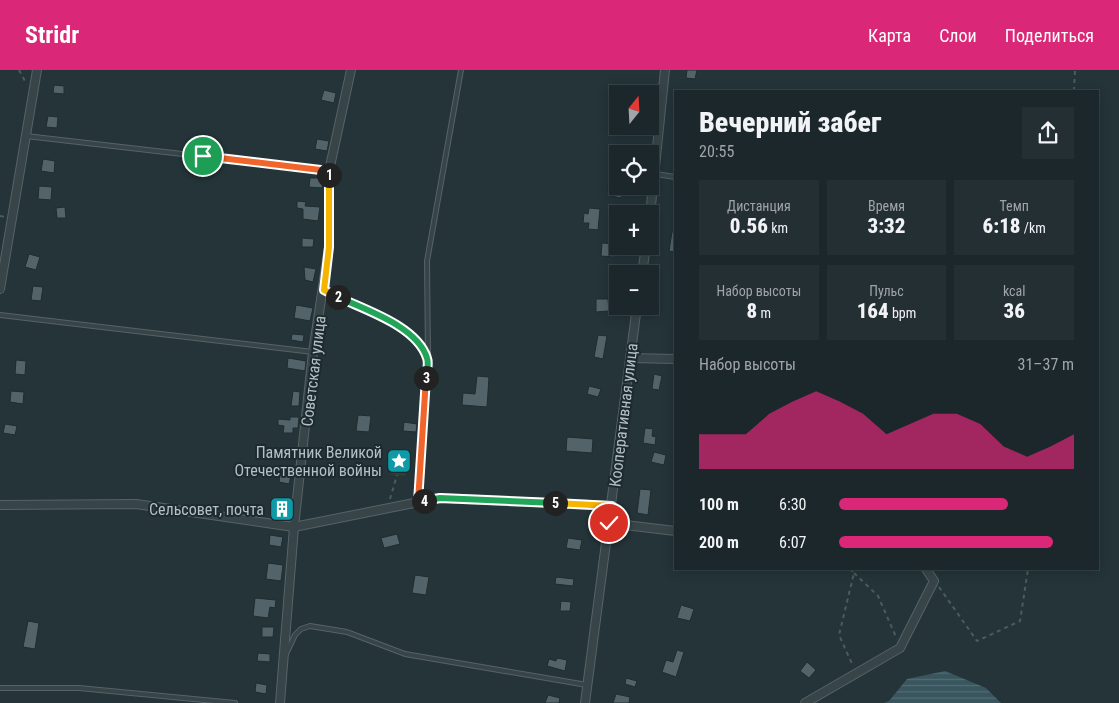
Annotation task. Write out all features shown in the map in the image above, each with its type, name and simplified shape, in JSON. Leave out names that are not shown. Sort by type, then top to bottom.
[{"type":"street","points":[[0,289],[37,70]]},
{"type":"street","name":"Советская улица","points":[[280,703],[294,527],[313,352],[324,290],[329,247],[329,171],[351,70]]},
{"type":"street","points":[[659,145],[665,70]]},
{"type":"street","name":"Кооперативная улица","points":[[585,703],[636,315]]},
{"type":"street","points":[[630,358],[674,358]]},
{"type":"street","points":[[0,505],[136,504],[294,527],[440,498],[612,506]]},
{"type":"street","points":[[609,523],[674,531]]},
{"type":"street","points":[[805,703],[900,648],[934,582],[927,570]]},
{"type":"lane","points":[[418,502],[428,359],[427,261],[461,70]]},
{"type":"lane","points":[[26,136],[329,171]]},
{"type":"lane","points":[[659,174],[674,177]]},
{"type":"lane","points":[[324,290],[405,329],[417,340],[428,359]]},
{"type":"lane","points":[[0,315],[313,352]]},
{"type":"lane","points":[[283,660],[295,635],[302,629],[310,626],[347,632],[405,654],[588,685]]},
{"type":"lane","points":[[0,688],[79,688],[235,703]]},
{"type":"path","points":[[1074,90],[1075,70]]},
{"type":"path","points":[[388,508],[397,475]]},
{"type":"path","points":[[851,570],[878,596],[900,648]]},
{"type":"path","points":[[934,582],[977,641],[1020,621],[1028,570]]},
{"type":"path","points":[[854,573],[839,635],[856,673]]},
{"type":"green space","points":[[393,456],[407,457],[405,476],[391,474]]},
{"type":"water","points":[[945,671],[986,688],[1001,703],[884,703],[889,701],[907,679]]},
{"type":"building","points":[[687,70],[697,70],[695,79],[686,78]]},
{"type":"building","points":[[54,85],[64,86],[64,94],[53,93]]},
{"type":"building","points":[[324,90],[336,93],[334,103],[321,100]]},
{"type":"building","points":[[48,116],[58,117],[57,128],[46,127]]},
{"type":"building","points":[[317,139],[329,141],[327,151],[315,149]]},
{"type":"building","points":[[43,159],[55,161],[54,173],[41,171]]},
{"type":"building","points":[[310,178],[323,178],[322,188],[309,187]]},
{"type":"building","points":[[609,181],[609,195],[622,195],[621,198],[607,195]]},
{"type":"building","points":[[39,186],[52,187],[51,200],[38,199]]},
{"type":"building","points":[[297,201],[306,202],[305,206],[320,207],[318,221],[303,219],[303,209],[297,208]]},
{"type":"building","points":[[65,207],[66,218],[57,218],[56,208]]},
{"type":"building","points":[[589,208],[600,209],[598,230],[588,229],[589,223],[583,223],[584,213],[588,214]]},
{"type":"building","points":[[672,232],[674,232],[674,252],[669,251]]},
{"type":"building","points":[[302,238],[314,239],[313,247],[302,247]]},
{"type":"building","points":[[602,243],[609,244],[609,255],[615,255],[615,257],[601,256]]},
{"type":"building","points":[[29,254],[40,257],[36,270],[25,267]]},
{"type":"building","points":[[304,267],[316,269],[313,282],[305,280]]},
{"type":"building","points":[[33,286],[43,287],[41,301],[31,300]]},
{"type":"building","points":[[596,299],[608,299],[609,311],[596,312]]},
{"type":"building","points":[[296,305],[313,308],[310,321],[294,318]]},
{"type":"building","points":[[292,334],[304,335],[303,342],[291,340]]},
{"type":"building","points":[[598,335],[607,336],[603,359],[594,357]]},
{"type":"building","points":[[288,358],[306,361],[305,371],[287,368]]},
{"type":"building","points":[[16,360],[26,361],[25,375],[15,374]]},
{"type":"building","points":[[654,374],[662,376],[659,390],[652,389]]},
{"type":"building","points":[[477,376],[489,377],[487,407],[462,405],[463,393],[475,394]]},
{"type":"building","points":[[589,386],[601,389],[598,397],[587,394]]},
{"type":"building","points":[[11,391],[24,392],[23,404],[10,402]]},
{"type":"building","points":[[293,391],[300,392],[299,406],[291,406]]},
{"type":"building","points":[[358,415],[371,416],[369,432],[356,431]]},
{"type":"building","points":[[290,417],[299,417],[298,428],[293,428],[293,433],[283,433],[284,426],[278,425],[278,419],[290,420]]},
{"type":"building","points":[[404,422],[417,424],[416,432],[403,431]]},
{"type":"building","points":[[5,424],[17,426],[15,435],[3,433]]},
{"type":"building","points":[[645,428],[653,429],[652,436],[656,437],[655,445],[643,443]]},
{"type":"building","points":[[567,437],[593,439],[592,453],[566,451]]},
{"type":"building","points":[[654,452],[666,455],[664,465],[651,462]]},
{"type":"building","name":"Сельсовет, почта","points":[[280,474],[291,476],[289,484],[279,482]]},
{"type":"building","points":[[640,489],[651,490],[648,515],[637,513]]},
{"type":"building","name":"Сельсовет, почта","points":[[278,501],[288,502],[286,517],[276,516]]},
{"type":"building","points":[[397,534],[400,544],[384,548],[381,538]]},
{"type":"building","points":[[270,535],[283,537],[281,547],[269,545]]},
{"type":"building","points":[[568,538],[582,540],[580,550],[566,548]]},
{"type":"building","points":[[268,563],[283,565],[281,581],[266,579]]},
{"type":"building","points":[[415,575],[429,577],[426,595],[412,593]]},
{"type":"building","points":[[556,577],[574,579],[573,586],[555,584]]},
{"type":"building","points":[[255,598],[276,600],[275,608],[270,607],[268,618],[253,616]]},
{"type":"building","points":[[561,601],[571,602],[570,611],[560,611]]},
{"type":"building","points":[[681,605],[694,609],[690,621],[677,618]]},
{"type":"building","points":[[28,621],[39,623],[35,649],[23,647]]},
{"type":"building","points":[[262,627],[274,627],[273,637],[262,637]]},
{"type":"building","points":[[677,650],[684,652],[676,677],[662,672],[666,660],[673,662]]},
{"type":"building","points":[[258,653],[270,654],[270,662],[257,661]]},
{"type":"building","points":[[557,658],[567,660],[565,671],[547,666],[549,659],[556,661]]},
{"type":"building","points":[[807,662],[816,670],[809,678],[800,671]]},
{"type":"building","points":[[626,678],[637,681],[635,687],[625,684]]},
{"type":"building","points":[[256,683],[267,685],[266,694],[255,692]]},
{"type":"building","points":[[616,694],[630,697],[629,703],[613,703]]},
{"type":"building","points":[[548,695],[560,698],[559,703],[545,703]]},
{"type":"place","name":"Памятник Великой Отечественной войны","points":[[399,461]]},
{"type":"place","name":"Сельсовет, почта","points":[[282,509]]},
{"type":"route","points":[[203,156],[329,171],[329,247],[324,290],[405,329],[417,340],[428,359],[418,502],[440,498],[612,506],[609,523]]}]
